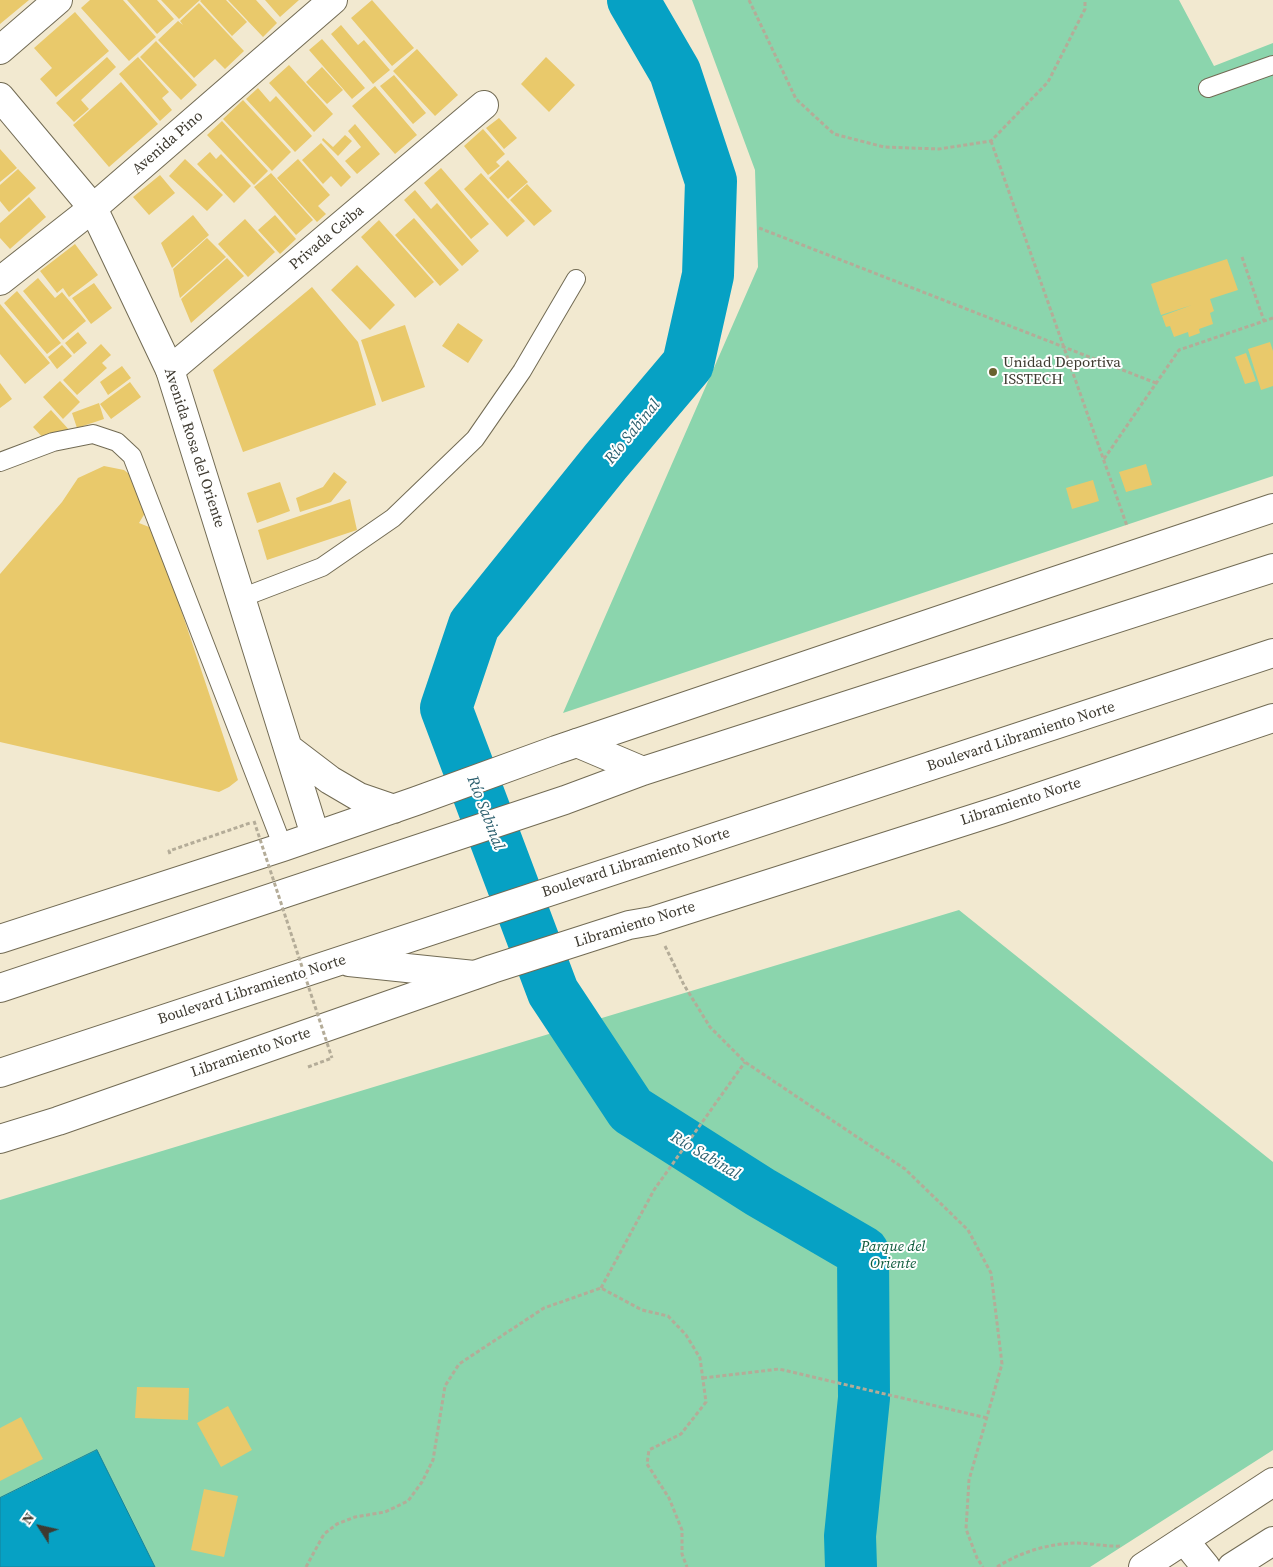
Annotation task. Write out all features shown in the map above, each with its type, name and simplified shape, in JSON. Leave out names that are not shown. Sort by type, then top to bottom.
[{"type":"main road","points":[[0,50],[58,0]]},
{"type":"main road","name":"Avenida Pino","points":[[0,282],[93,208],[333,0]]},
{"type":"main road","name":"Avenida Rosa del Oriente","points":[[0,97],[93,208],[170,370],[315,836]]},
{"type":"main road","name":"Privada Ceiba","points":[[170,370],[484,106]]},
{"type":"main road","points":[[0,938],[283,847],[567,746],[1273,508]]},
{"type":"main road","points":[[0,988],[565,800],[642,771],[1273,568]]},
{"type":"main road","name":"Boulevard Libramiento Norte","points":[[0,1073],[1273,653]]},
{"type":"main road","name":"Libramiento Norte","points":[[0,1139],[67,1118],[483,972],[1000,810],[1273,718]]},
{"type":"main road","points":[[567,746],[642,771]]},
{"type":"main road","points":[[288,748],[330,780],[359,797],[405,805]]},
{"type":"main road","points":[[340,961],[483,972]]},
{"type":"main road","points":[[1143,1567],[1273,1482]]},
{"type":"main road","points":[[1184,1540],[1206,1567]]},
{"type":"main road","points":[[1232,1567],[1273,1541]]},
{"type":"lane","points":[[1208,88],[1273,65]]},
{"type":"lane","points":[[241,598],[322,567],[393,518],[475,439],[522,371],[576,279]]},
{"type":"lane","points":[[0,462],[54,442],[94,434],[116,442],[132,456],[283,847]]},
{"type":"path","points":[[749,0],[796,99],[834,134],[884,147],[939,149],[990,141],[1048,82],[1085,9],[1085,0]]},
{"type":"path","points":[[990,141],[1137,553]]},
{"type":"path","points":[[759,228],[1156,383]]},
{"type":"path","points":[[1242,257],[1264,321]]},
{"type":"path","points":[[1104,459],[1179,350],[1273,318]]},
{"type":"path","points":[[254,821],[332,1058]]},
{"type":"path","points":[[640,923],[684,985],[710,1027],[745,1062],[905,1169],[968,1230],[991,1273],[1002,1364],[969,1480],[966,1529],[977,1558],[983,1567]]},
{"type":"path","points":[[306,1567],[324,1534],[337,1524],[355,1517],[385,1512],[408,1501],[422,1482],[433,1460],[445,1386],[459,1364],[544,1308],[601,1288],[654,1190],[745,1062]]},
{"type":"path","points":[[601,1288],[642,1310],[668,1316],[686,1335],[700,1358],[706,1402],[681,1434],[649,1450],[647,1464],[668,1498],[682,1530],[682,1554],[687,1567]]},
{"type":"path","points":[[703,1378],[780,1369],[986,1418]]},
{"type":"path","points":[[998,1567],[1032,1549],[1076,1543],[1106,1547],[1126,1546]]},
{"type":"green space","name":"Unidad Deportiva ISSTECH","points":[[692,0],[1179,0],[1214,66],[1273,43],[1273,476],[563,713],[758,267],[755,170]]},
{"type":"green space","name":"Parque del Oriente","points":[[959,910],[1273,1162],[1273,1450],[1090,1567],[0,1567],[0,1200]]},
{"type":"water","points":[[97,1450],[155,1567],[0,1567],[0,1498]]},
{"type":"building","points":[[0,0],[29,0],[0,24]]},
{"type":"building","points":[[90,0],[123,0],[156,37],[129,61],[81,8]]},
{"type":"building","points":[[127,0],[157,0],[174,19],[157,34]]},
{"type":"building","points":[[161,0],[200,0],[179,19]]},
{"type":"building","points":[[201,0],[226,0],[247,22],[232,36]]},
{"type":"building","points":[[228,0],[256,0],[277,23],[263,37]]},
{"type":"building","points":[[265,0],[299,0],[280,17]]},
{"type":"building","points":[[372,0],[414,48],[392,66],[351,18]]},
{"type":"building","points":[[199,3],[244,51],[225,69],[215,59],[194,78],[158,40],[178,21],[183,25],[180,21]]},
{"type":"building","points":[[75,12],[109,51],[56,97],[40,79],[52,68],[34,48]]},
{"type":"building","points":[[341,25],[358,45],[364,40],[390,70],[373,84],[331,34]]},
{"type":"building","points":[[322,39],[365,88],[352,99],[309,50]]},
{"type":"building","points":[[156,41],[197,85],[181,100],[140,57]]},
{"type":"building","points":[[417,49],[458,95],[435,116],[393,71]]},
{"type":"building","points":[[107,57],[116,67],[81,100],[89,109],[74,122],[56,103]]},
{"type":"building","points":[[138,57],[169,92],[162,98],[172,110],[160,121],[119,74]]},
{"type":"building","points":[[546,57],[575,85],[549,112],[521,84]]},
{"type":"building","points":[[289,65],[333,114],[314,132],[269,83]]},
{"type":"building","points":[[322,67],[343,90],[327,104],[306,82]]},
{"type":"building","points":[[394,75],[426,113],[413,124],[380,86]]},
{"type":"building","points":[[121,82],[158,124],[109,167],[73,125]]},
{"type":"building","points":[[375,86],[417,135],[395,154],[352,106]]},
{"type":"building","points":[[258,88],[270,102],[276,96],[312,136],[295,152],[246,99]]},
{"type":"building","points":[[243,100],[291,152],[272,171],[223,119]]},
{"type":"building","points":[[499,118],[517,138],[504,149],[486,128]]},
{"type":"building","points":[[222,121],[268,171],[254,185],[207,135]]},
{"type":"building","points":[[355,124],[380,154],[357,174],[345,161],[361,147],[348,131]]},
{"type":"building","points":[[483,129],[505,154],[496,162],[500,166],[488,175],[464,146]]},
{"type":"building","points":[[345,135],[352,141],[338,156],[322,140],[323,138],[333,147]]},
{"type":"building","points":[[321,143],[351,177],[341,187],[331,176],[323,184],[302,160]]},
{"type":"building","points":[[0,149],[17,168],[0,182]]},
{"type":"building","points":[[210,152],[216,159],[221,154],[251,186],[234,203],[197,164]]},
{"type":"building","points":[[185,159],[223,195],[207,211],[169,176]]},
{"type":"building","points":[[298,159],[330,195],[318,206],[326,214],[317,222],[277,178]]},
{"type":"building","points":[[508,160],[528,182],[508,199],[489,178]]},
{"type":"building","points":[[441,168],[489,224],[471,239],[424,183]]},
{"type":"building","points":[[18,169],[36,188],[9,212],[0,201],[0,185]]},
{"type":"building","points":[[271,173],[313,220],[296,235],[254,187]]},
{"type":"building","points":[[481,173],[525,221],[507,237],[464,189]]},
{"type":"building","points":[[160,175],[175,193],[149,215],[133,197]]},
{"type":"building","points":[[527,184],[552,211],[534,226],[510,200]]},
{"type":"building","points":[[415,190],[431,209],[437,203],[479,251],[462,266],[404,200]]},
{"type":"building","points":[[29,197],[46,217],[10,249],[0,238],[0,223]]},
{"type":"building","points":[[193,215],[209,235],[172,268],[161,243]]},
{"type":"building","points":[[275,215],[296,239],[280,254],[258,230]]},
{"type":"building","points":[[414,218],[459,270],[440,286],[395,235]]},
{"type":"building","points":[[245,219],[275,252],[248,277],[218,244]]},
{"type":"building","points":[[379,220],[434,282],[415,298],[361,237]]},
{"type":"building","points":[[207,238],[226,257],[180,298],[173,269]]},
{"type":"building","points":[[75,244],[98,275],[69,297],[63,288],[57,293],[40,271]]},
{"type":"building","points":[[227,258],[244,276],[191,323],[181,299]]},
{"type":"building","points":[[1227,259],[1238,290],[1210,299],[1214,311],[1210,313],[1213,324],[1199,329],[1200,333],[1189,337],[1188,332],[1174,337],[1170,326],[1166,327],[1162,316],[1192,305],[1161,315],[1151,284]]},
{"type":"building","points":[[357,265],[395,305],[370,330],[331,290]]},
{"type":"building","points":[[38,278],[55,298],[62,292],[86,321],[63,340],[23,291]]},
{"type":"building","points":[[94,283],[112,308],[91,324],[72,298]]},
{"type":"building","points":[[312,287],[358,342],[376,405],[243,452],[213,370]]},
{"type":"building","points":[[17,291],[61,343],[47,354],[4,303]]},
{"type":"building","points":[[0,304],[50,363],[25,384],[0,354]]},
{"type":"building","points":[[458,323],[483,340],[468,363],[442,346]]},
{"type":"building","points":[[405,325],[425,387],[382,402],[361,340]]},
{"type":"building","points":[[78,332],[87,343],[74,354],[65,343]]},
{"type":"building","points":[[1270,342],[1273,351],[1273,386],[1261,390],[1248,349]]},
{"type":"building","points":[[101,344],[111,355],[102,363],[107,368],[77,395],[63,380]]},
{"type":"building","points":[[62,345],[72,356],[57,369],[48,357]]},
{"type":"building","points":[[1246,353],[1256,381],[1245,384],[1235,357]]},
{"type":"building","points":[[122,366],[131,378],[108,395],[100,382]]},
{"type":"building","points":[[60,381],[80,402],[63,419],[43,397]]},
{"type":"building","points":[[130,382],[141,397],[111,419],[100,404]]},
{"type":"building","points":[[0,383],[12,399],[0,408]]},
{"type":"building","points":[[99,403],[104,419],[77,428],[72,413]]},
{"type":"building","points":[[51,410],[72,433],[46,441],[33,427]]},
{"type":"building","points":[[1146,464],[1152,485],[1126,492],[1119,472]]},
{"type":"building","points":[[104,466],[124,470],[143,485],[148,508],[139,523],[154,529],[238,780],[219,792],[0,742],[0,574],[62,502],[78,478]]},
{"type":"building","points":[[334,472],[347,482],[331,502],[300,512],[296,498],[323,487]]},
{"type":"building","points":[[1093,480],[1099,501],[1072,509],[1066,488]]},
{"type":"building","points":[[280,482],[290,511],[257,523],[247,493]]},
{"type":"building","points":[[350,499],[357,530],[267,560],[258,530]]},
{"type":"building","points":[[137,1387],[189,1388],[188,1420],[135,1418]]},
{"type":"building","points":[[228,1406],[252,1450],[221,1467],[197,1423]]},
{"type":"building","points":[[21,1417],[43,1459],[0,1481],[0,1428]]},
{"type":"building","points":[[204,1489],[238,1496],[224,1557],[191,1550]]},
{"type":"waterway","name":"Río Sabinal","points":[[633,0],[675,72],[711,181],[708,275],[688,364],[606,461],[474,625],[446,708],[553,992],[631,1110],[760,1192],[863,1252],[864,1398],[850,1536],[851,1567]]},
{"type":"place","name":"Unidad Deportiva ISSTECH","points":[[993,372]]}]
